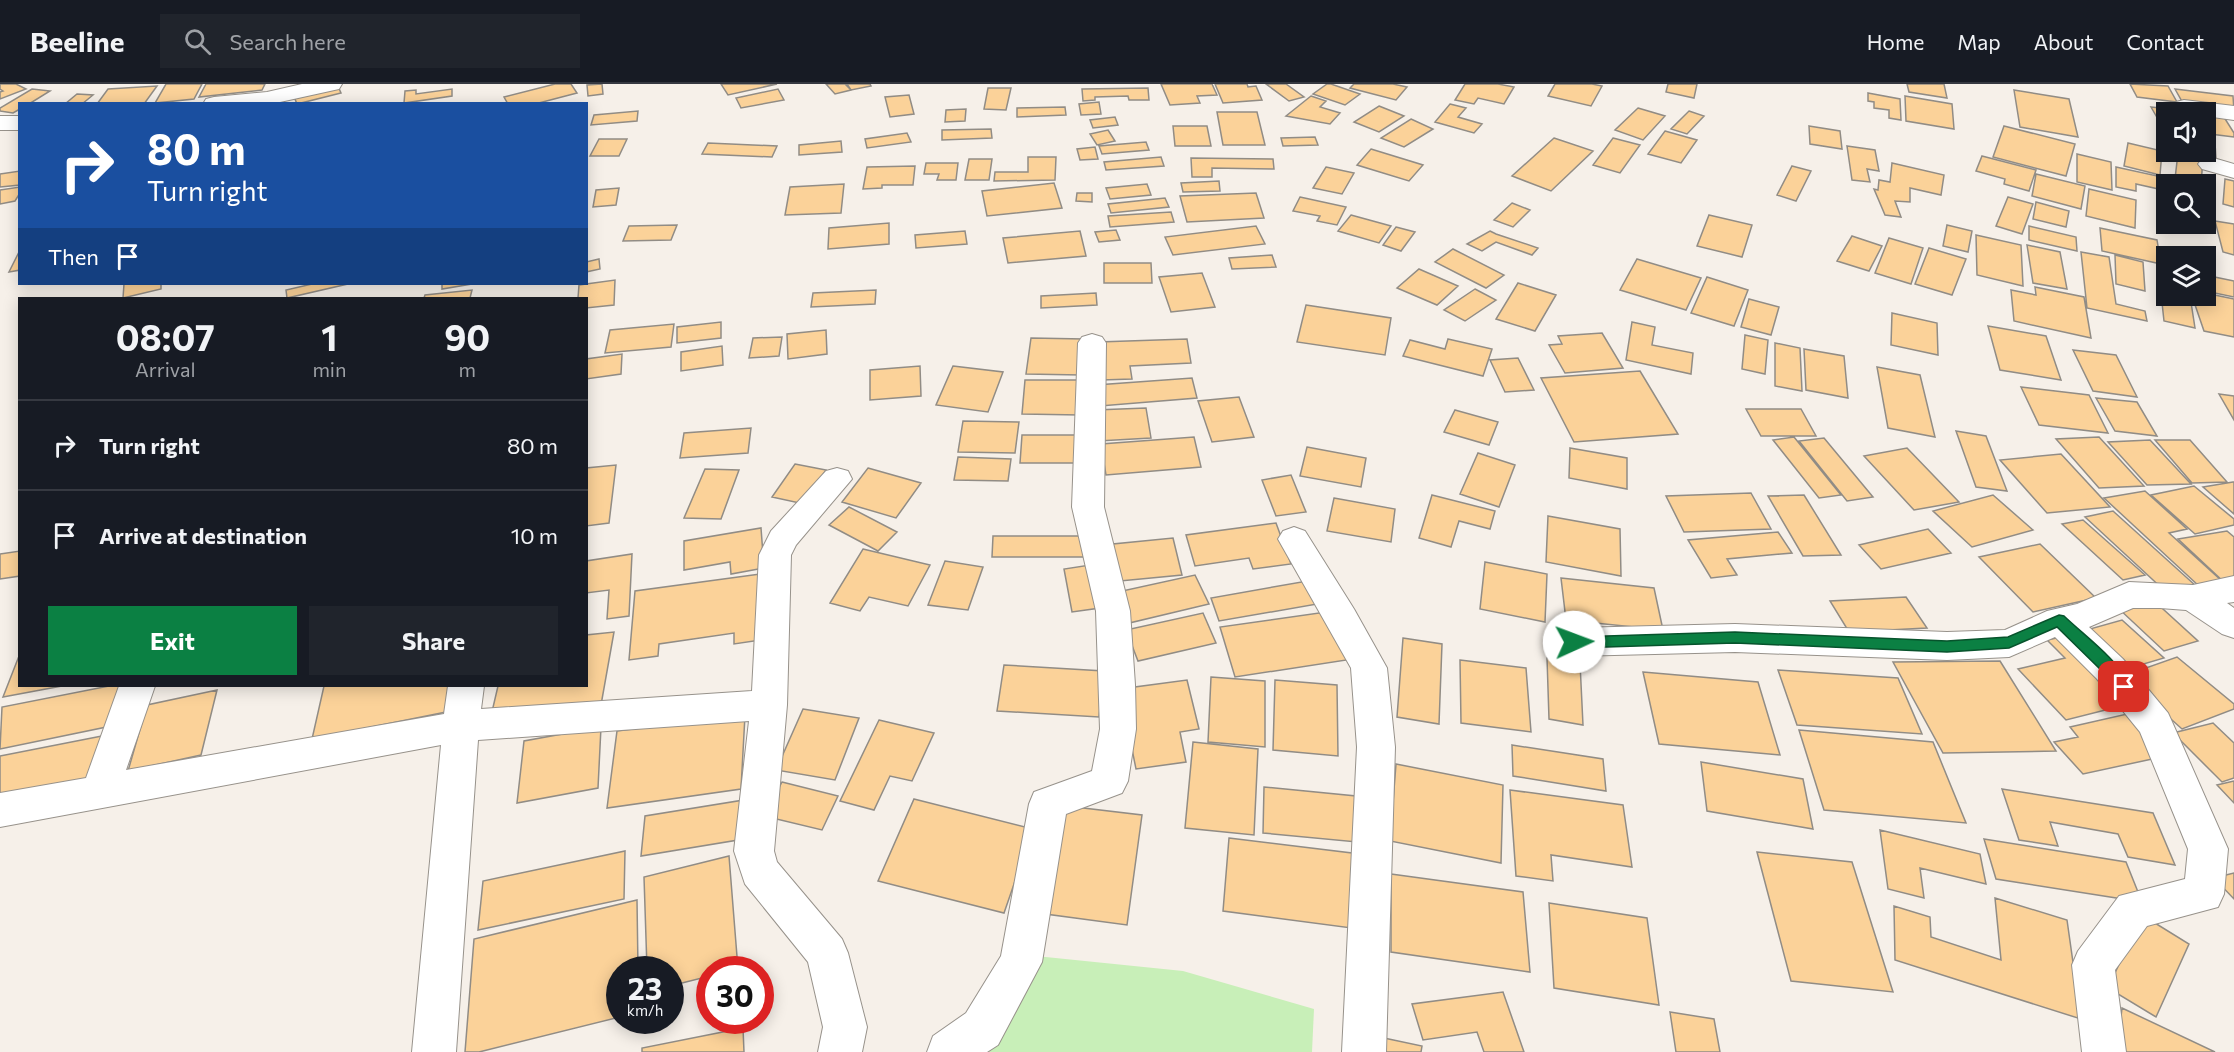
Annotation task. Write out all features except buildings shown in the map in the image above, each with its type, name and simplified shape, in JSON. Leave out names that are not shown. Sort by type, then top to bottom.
[{"type":"street","points":[[232,102],[267,98],[331,84]]},
{"type":"street","points":[[2216,111],[2234,113]]},
{"type":"street","points":[[0,123],[18,123]]},
{"type":"street","points":[[2210,164],[2234,171]]},
{"type":"street","points":[[949,1052],[982,1029],[1021,962],[1048,804],[1109,782],[1118,729],[1117,696],[1113,611],[1088,507],[1092,343]]},
{"type":"street","points":[[837,479],[782,539],[775,555],[769,705],[754,851],[759,871],[827,952],[845,1027],[840,1052]]},
{"type":"street","points":[[1294,539],[1342,618],[1369,669],[1376,747],[1364,1052]]},
{"type":"street","points":[[1574,642],[1735,638],[1947,646],[2009,643],[2059,620],[2082,616],[2129,595],[2193,598],[2234,589]]},
{"type":"street","points":[[2193,598],[2234,625]]},
{"type":"street","points":[[2059,620],[2109,669],[2154,724],[2208,849],[2204,894],[2134,910],[2093,965],[2104,1052]]},
{"type":"street","points":[[100,792],[136,687]]},
{"type":"street","points":[[434,1052],[466,687]]},
{"type":"street","points":[[0,810],[461,726],[769,705]]},
{"type":"green space","points":[[1026,955],[1183,971],[1314,1009],[1312,1052],[936,1052]]},
{"type":"route","points":[[1574,642],[1735,638],[1947,646],[2009,643],[2059,620],[2124,687]]}]
